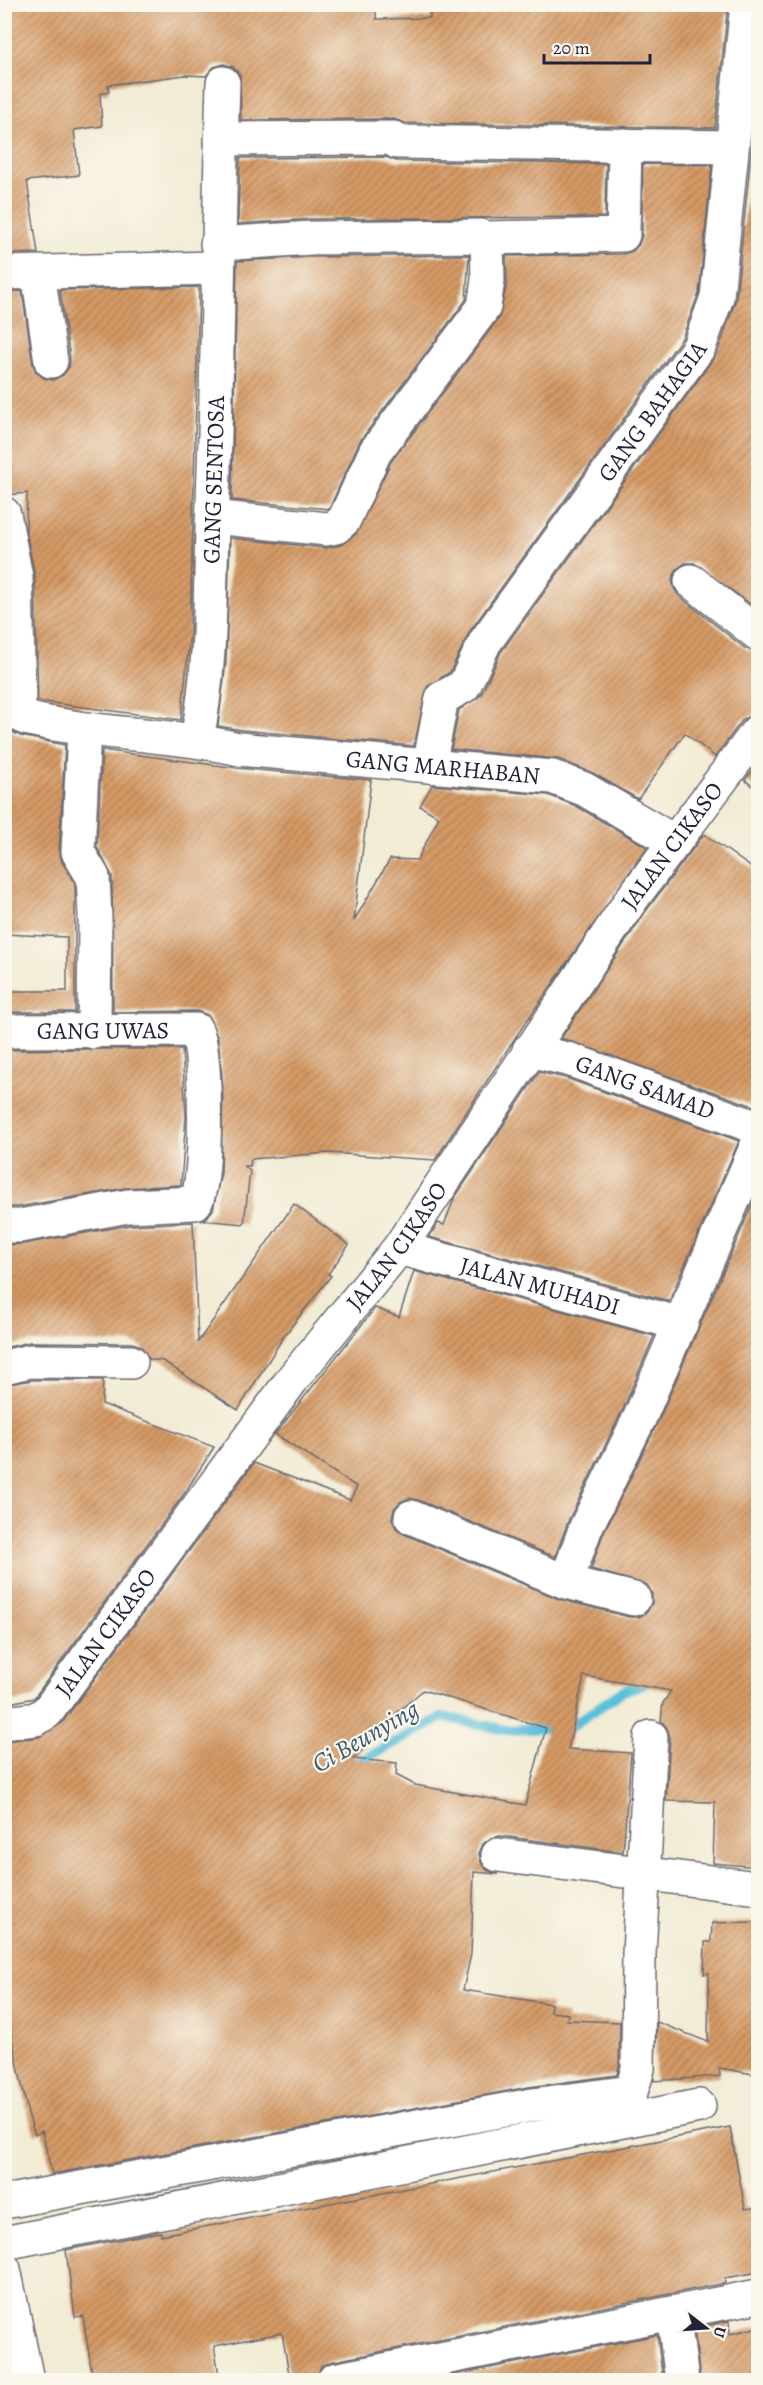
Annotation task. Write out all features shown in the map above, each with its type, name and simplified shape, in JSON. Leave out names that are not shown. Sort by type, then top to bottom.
[{"type":"street","name":"GANG BAHAGIA","points":[[429,766],[442,698],[464,686],[485,642],[699,347],[717,297],[747,4]]},
{"type":"street","name":"GANG SENTOSA","points":[[197,739],[207,670],[213,517],[217,256],[223,83]]},
{"type":"street","points":[[221,140],[394,138],[397,142],[732,147]]},
{"type":"street","points":[[4,273],[38,273],[409,235],[485,238],[623,235],[625,145]]},
{"type":"street","points":[[213,517],[336,528],[344,519],[375,452],[484,307],[488,280],[485,238]]},
{"type":"street","points":[[38,273],[51,361]]},
{"type":"street","points":[[4,514],[16,577],[19,708],[25,718],[71,728],[197,739]]},
{"type":"street","points":[[691,581],[759,634]]},
{"type":"street","points":[[71,728],[78,852],[93,877],[94,1032]]},
{"type":"street","name":"JALAN CIKASO","points":[[4,1723],[36,1719],[47,1712],[294,1377],[399,1248],[631,900],[759,731]]},
{"type":"street","name":"GANG MARHABAN","points":[[197,739],[239,749],[552,777],[584,789],[675,842]]},
{"type":"street","name":"GANG UWAS","points":[[4,1031],[94,1032],[189,1028],[196,1030],[200,1036],[204,1163],[201,1191],[195,1203],[128,1206],[4,1227]]},
{"type":"street","name":"GANG SAMAD","points":[[529,1050],[570,1060],[759,1128]]},
{"type":"street","points":[[566,1582],[586,1527],[640,1417],[759,1143]]},
{"type":"street","name":"JALAN MUHADI","points":[[399,1248],[681,1324]]},
{"type":"street","points":[[4,1367],[30,1361],[131,1362]]},
{"type":"street","points":[[411,1517],[566,1582],[634,1599]]},
{"type":"street","points":[[4,2202],[532,2105],[629,2093],[634,2088],[638,2069],[639,1954],[651,1737]]},
{"type":"street","points":[[498,1855],[759,1888]]},
{"type":"street","points":[[4,2243],[699,2106]]},
{"type":"street","points":[[4,2269],[27,2380]]},
{"type":"street","points":[[334,2380],[425,2372],[673,2313],[759,2296]]},
{"type":"street","points":[[673,2313],[682,2380]]},
{"type":"building","points":[[4,4],[376,4],[376,19],[430,18],[429,4],[728,4],[715,128],[405,123],[394,119],[241,120],[240,75],[233,67],[224,64],[214,67],[206,76],[185,75],[108,85],[109,92],[100,94],[102,126],[74,130],[79,175],[27,181],[38,253],[4,254],[4,80],[10,80],[4,47]]},
{"type":"building","points":[[759,76],[759,610],[694,563],[685,563],[677,569],[672,579],[679,596],[746,649],[759,652],[759,713],[743,719],[715,757],[685,733],[638,799],[593,773],[558,759],[451,749],[459,710],[481,695],[501,652],[717,354],[736,299]]},
{"type":"building","points":[[386,157],[397,161],[606,164],[605,217],[312,219],[238,224],[240,158]]},
{"type":"building","points":[[643,164],[712,165],[699,293],[682,338],[470,631],[450,672],[427,687],[414,746],[218,726],[226,662],[230,538],[325,548],[341,545],[356,534],[391,462],[499,318],[507,283],[506,256],[623,254],[633,251],[642,235]]},
{"type":"building","points":[[469,255],[466,300],[360,441],[329,509],[232,500],[237,261],[313,257]]},
{"type":"building","points":[[199,287],[190,633],[181,720],[38,701],[35,576],[26,531],[27,493],[8,495],[4,481],[4,292],[22,291],[33,364],[36,372],[44,378],[53,380],[63,375],[69,367],[70,359],[60,290]]},
{"type":"building","points":[[4,720],[14,733],[21,736],[65,745],[59,851],[62,862],[75,883],[75,1012],[4,1012],[4,991],[67,991],[67,937],[4,934]]},
{"type":"building","points":[[102,750],[237,768],[371,780],[354,921],[390,859],[417,860],[439,817],[420,806],[432,785],[548,795],[576,806],[647,847],[515,1038],[435,1160],[328,1153],[251,1159],[250,1166],[244,1166],[250,1171],[244,1224],[200,1220],[206,1218],[213,1210],[221,1173],[223,1087],[218,1039],[208,1015],[197,1011],[113,1012],[112,876],[97,847]]},
{"type":"building","points":[[759,762],[759,791],[745,780]]},
{"type":"building","points":[[704,834],[759,873],[759,1108],[561,1038],[646,911]]},
{"type":"building","points":[[182,1049],[186,1117],[181,1185],[125,1188],[18,1207],[4,1207],[4,1050]]},
{"type":"building","points":[[539,1072],[566,1078],[739,1141],[669,1301],[429,1237],[438,1223],[444,1225],[454,1199]]},
{"type":"building","points":[[759,1189],[759,1659],[753,1695],[759,1696],[759,1766],[755,1818],[759,1818],[759,1867],[713,1863],[715,1802],[666,1801],[670,1738],[667,1728],[661,1721],[663,1703],[671,1691],[584,1676],[568,1749],[631,1753],[623,1852],[500,1836],[491,1838],[483,1844],[479,1853],[481,1862],[487,1870],[498,1874],[474,1872],[471,1954],[463,1990],[551,2004],[550,2012],[568,2014],[567,2020],[620,2022],[617,2075],[529,2087],[52,2174],[42,2131],[35,2135],[28,2114],[4,1999],[4,1741],[39,1737],[62,1723],[254,1463],[350,1500],[357,1487],[275,1434],[375,1308],[399,1317],[414,1271],[654,1336],[623,1409],[569,1519],[555,1557],[409,1498],[400,1502],[394,1509],[392,1519],[396,1528],[404,1534],[559,1599],[629,1617],[639,1617],[647,1612],[652,1603],[652,1593],[647,1585],[591,1569],[603,1534],[657,1424]],"holes":[[[423,1690],[546,1728],[525,1805],[415,1785],[396,1775],[397,1763],[353,1759],[393,1716]]]},
{"type":"building","points":[[294,1204],[349,1245],[328,1274],[331,1276],[284,1336],[238,1410],[163,1361],[149,1359],[141,1346],[132,1343],[30,1342],[4,1348],[4,1245],[23,1244],[130,1225],[193,1222],[198,1342]]},
{"type":"building","points":[[32,1380],[103,1380],[102,1404],[214,1447],[184,1494],[34,1698],[4,1704],[4,1385]]},
{"type":"building","points":[[759,1922],[759,2075],[719,2068],[720,2076],[654,2081],[657,2022],[708,2042],[709,1973],[704,1974],[705,1942],[711,1942],[712,1923]]},
{"type":"building","points":[[730,2127],[745,2209],[759,2207],[759,2272],[725,2278],[725,2283],[330,2362],[321,2366],[316,2380],[290,2380],[282,2333],[214,2346],[220,2380],[93,2380],[83,2316],[75,2317],[66,2250],[148,2234],[161,2232],[161,2235]]},
{"type":"building","points":[[729,2321],[730,2334],[759,2327],[759,2380],[700,2380],[694,2328]]},
{"type":"building","points":[[657,2335],[663,2380],[428,2380]]},
{"type":"waterway","name":"Ci Beunying","points":[[351,1766],[443,1717],[506,1730],[570,1727],[623,1691],[650,1681]]}]
